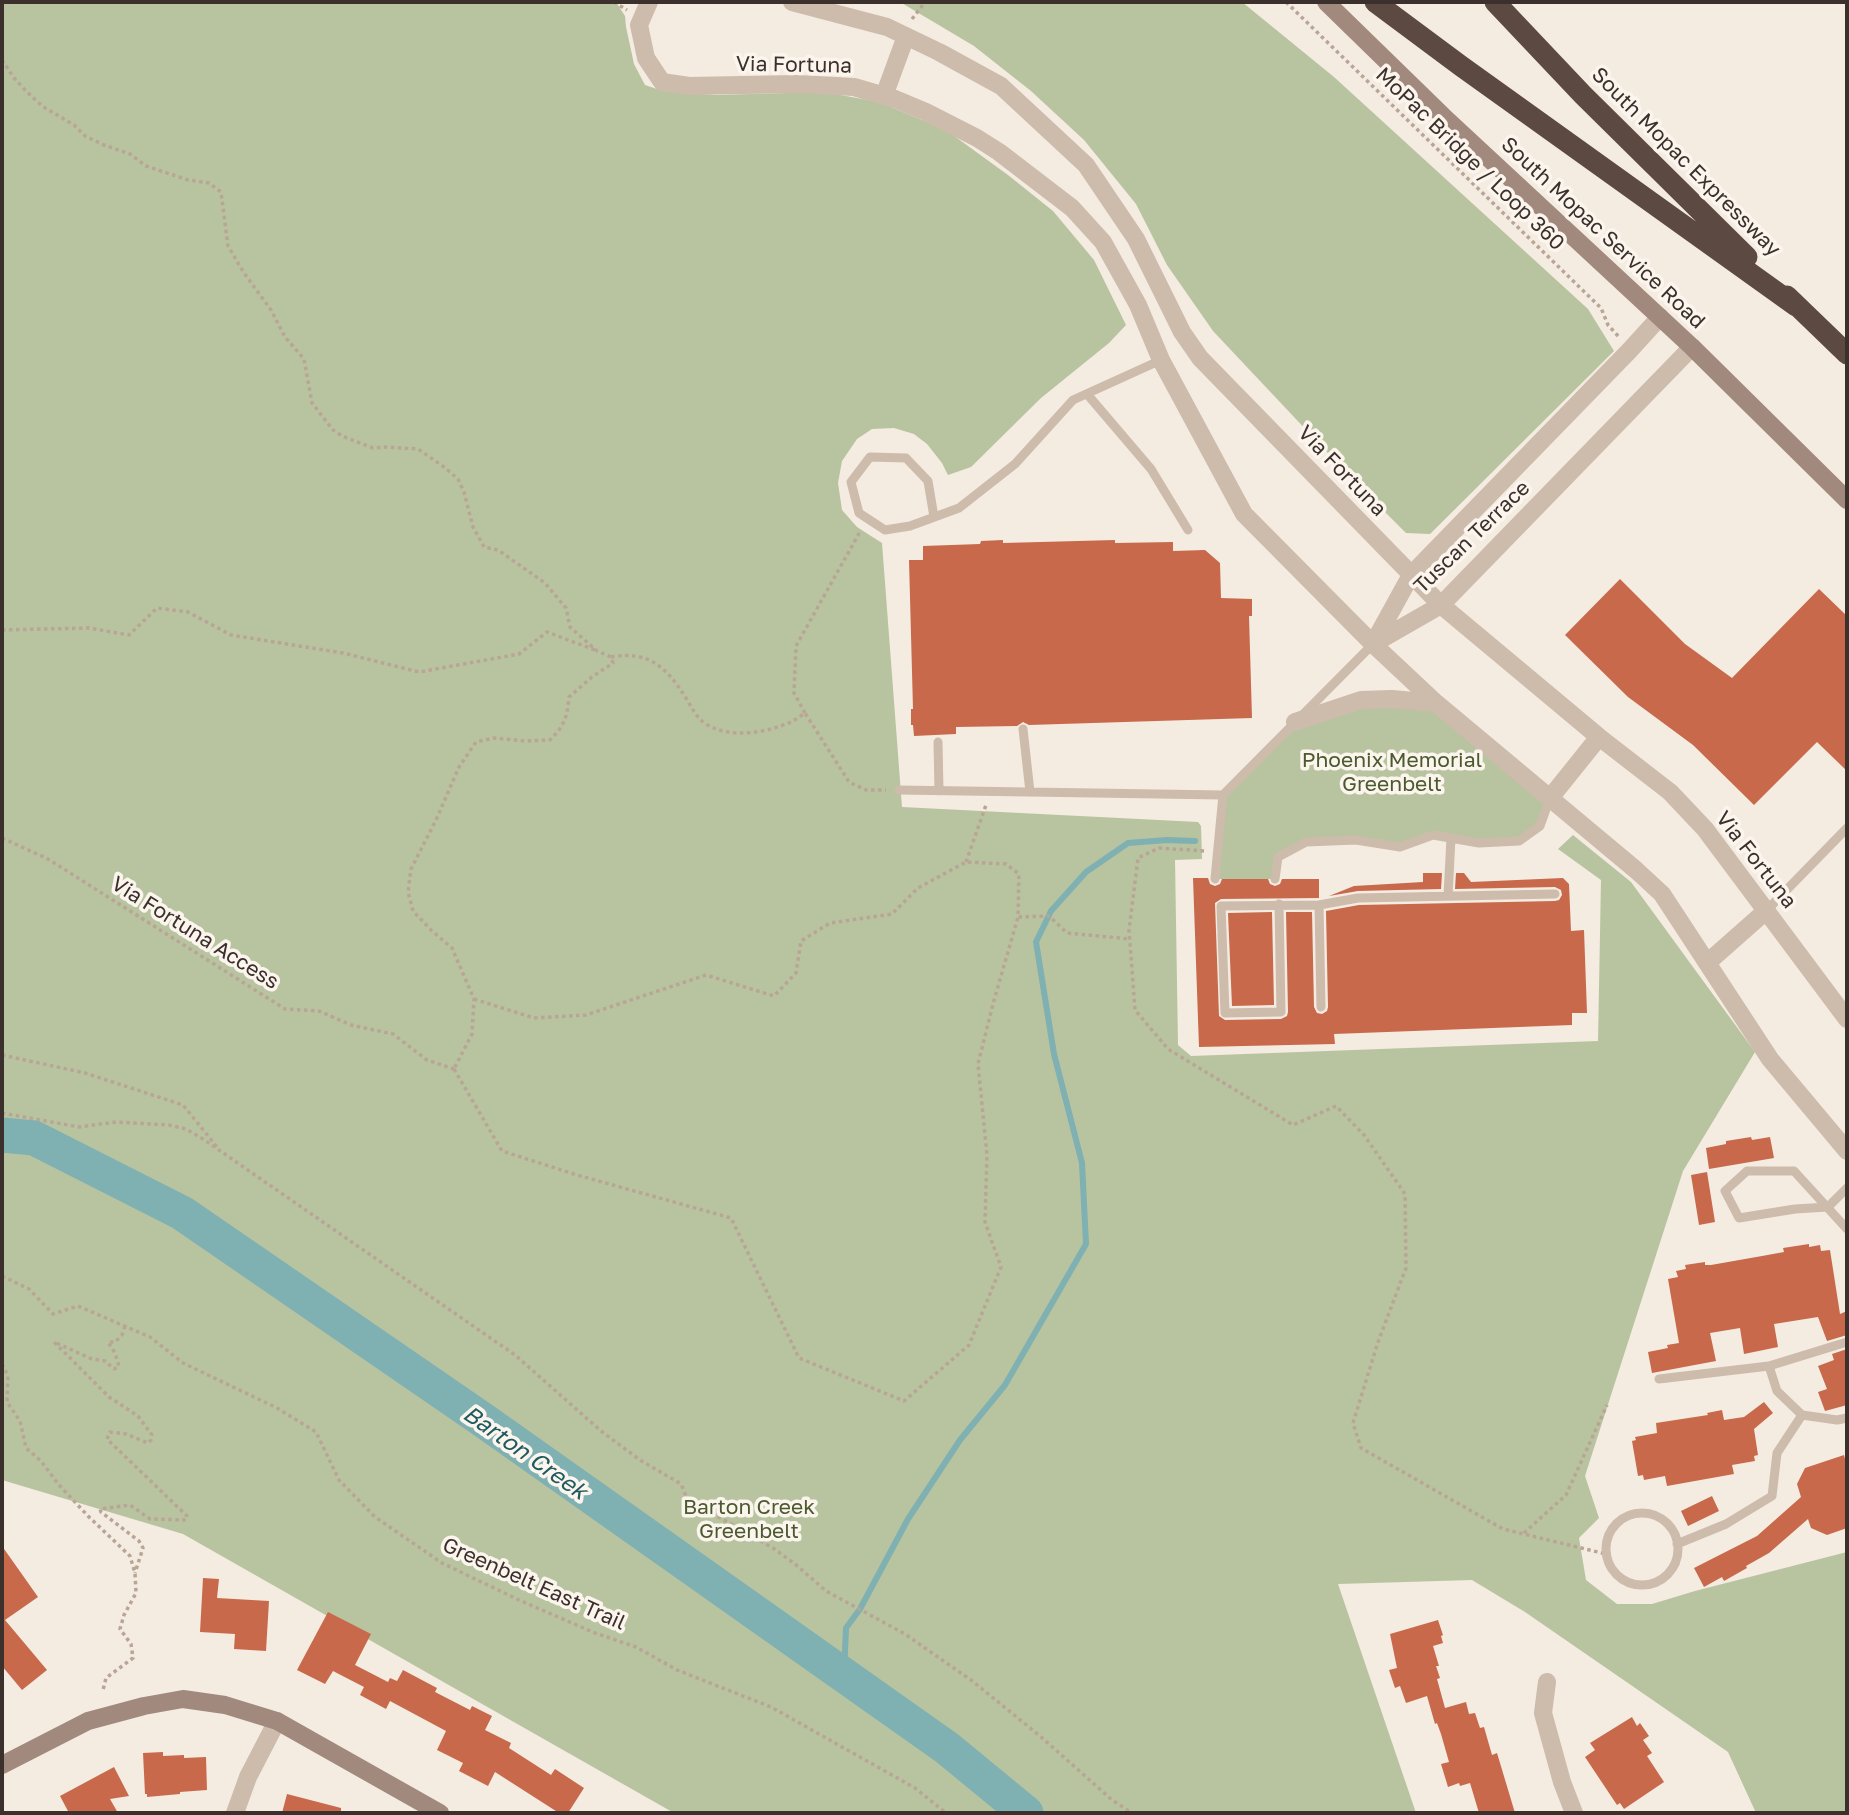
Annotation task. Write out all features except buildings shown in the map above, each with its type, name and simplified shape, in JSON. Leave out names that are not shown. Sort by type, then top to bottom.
[{"type":"highway","points":[[1375,2],[1796,306]]},
{"type":"highway","name":"South Mopac Expressway","points":[[1494,2],[1583,95],[1847,354]]},
{"type":"main road","name":"South Mopac Service Road","points":[[1326,2],[1443,116],[1692,347],[1847,500]]},
{"type":"main road","points":[[2,1765],[88,1721],[183,1699],[225,1705],[277,1721],[440,1813]]},
{"type":"street","name":"Via Fortuna","points":[[649,2],[639,25],[646,58],[662,82],[689,86],[798,84],[854,87],[884,96],[926,112],[977,138],[1072,208],[1103,242],[1138,305],[1161,359],[1244,514],[1373,644],[1436,703],[1662,894],[1770,1059],[1847,1151]]},
{"type":"street","name":"Via Fortuna","points":[[792,2],[887,27],[1001,86],[1086,165],[1136,239],[1182,332],[1200,358],[1441,605],[1599,737],[1670,792],[1705,830],[1847,1019]]},
{"type":"street","points":[[884,96],[906,36]]},
{"type":"street","name":"Tuscan Terrace","points":[[1373,644],[1411,575],[1611,371],[1660,317]]},
{"type":"street","points":[[1161,359],[1189,343]]},
{"type":"street","name":"Tuscan Terrace","points":[[1373,644],[1441,605],[1692,347]]},
{"type":"street","points":[[1295,722],[1361,700],[1392,699],[1436,703]]},
{"type":"street","points":[[1550,798],[1599,737]]},
{"type":"street","points":[[1707,963],[1767,910]]},
{"type":"street","points":[[1547,1682],[1543,1713],[1562,1782],[1574,1813]]},
{"type":"street","points":[[235,1813],[248,1777],[277,1721]]},
{"type":"lane","points":[[934,517],[928,481],[906,458],[870,457],[851,482],[859,513],[885,530],[910,526],[959,508],[1015,464],[1073,400],[1161,359]]},
{"type":"lane","points":[[1087,394],[1151,469],[1188,530]]},
{"type":"lane","points":[[1215,878],[1223,795],[1373,644]]},
{"type":"lane","points":[[1023,729],[1030,792]]},
{"type":"lane","points":[[938,742],[939,791]]},
{"type":"lane","points":[[899,790],[1223,795]]},
{"type":"lane","points":[[1275,879],[1278,857],[1306,842],[1356,840],[1401,847],[1433,835],[1479,843],[1519,841],[1540,826],[1550,798]]},
{"type":"lane","points":[[1767,910],[1847,828]]},
{"type":"lane","points":[[1448,896],[1451,838]]},
{"type":"lane","points":[[1279,904],[1281,1012],[1225,1013],[1221,905],[1279,904],[1319,905],[1358,898],[1555,894]]},
{"type":"lane","points":[[1319,905],[1321,1007]]},
{"type":"lane","points":[[1847,1188],[1828,1207],[1739,1218],[1725,1191],[1747,1171],[1794,1171],[1828,1207],[1847,1229]]},
{"type":"lane","points":[[1659,1379],[1769,1366],[1847,1342]]},
{"type":"lane","points":[[1769,1366],[1777,1391],[1802,1415],[1837,1420],[1847,1418]]},
{"type":"lane","points":[[1677,1545],[1726,1524],[1772,1496],[1777,1453],[1802,1415]]},
{"type":"lane","points":[[1637,1513],[1648,1513],[1668,1524],[1677,1545],[1672,1568],[1652,1583],[1640,1585],[1617,1576],[1606,1554],[1610,1531],[1626,1516],[1637,1513]]},
{"type":"path","name":"MoPac Bridge / Loop 360","points":[[1286,2],[1601,308],[1608,325],[1623,342]]},
{"type":"path","points":[[2,60],[26,92],[42,106],[74,125],[85,136],[130,154],[146,166],[188,180],[209,183],[221,192],[228,246],[271,310],[285,337],[304,359],[312,403],[333,430],[373,448],[418,449],[444,467],[458,479],[473,527],[484,547],[498,550],[545,583],[566,608],[570,627],[597,650]]},
{"type":"path","points":[[868,519],[796,646],[794,693],[849,782],[866,790],[899,790]]},
{"type":"path","points":[[2,630],[89,628],[129,635],[157,608],[188,612],[231,635],[343,653],[419,672],[519,654],[547,632],[611,657],[636,655],[664,669],[702,720],[734,734],[788,724],[805,713]]},
{"type":"path","points":[[474,999],[534,1018],[586,1015],[706,975],[774,996],[796,973],[801,941],[830,923],[892,914],[918,888],[966,862],[1006,864],[1019,874],[1018,917],[978,1064],[987,1155],[985,1222],[1002,1267],[969,1345],[904,1401],[799,1358],[731,1219],[502,1151],[454,1069],[472,1034],[474,999],[452,948],[413,911],[408,892],[411,869],[459,767],[477,742],[494,738],[550,740],[562,729],[567,716],[569,697],[612,663],[611,657]]},
{"type":"path","points":[[966,862],[986,807],[985,792]]},
{"type":"path","name":"Via Fortuna Access","points":[[2,838],[48,859],[285,1009],[319,1011],[351,1026],[393,1034],[427,1060],[454,1069]]},
{"type":"path","points":[[1217,852],[1159,848],[1139,858],[1129,930],[1135,1010],[1168,1049],[1293,1125],[1336,1106],[1364,1135],[1405,1194],[1406,1268],[1378,1342],[1353,1423],[1361,1448],[1503,1529],[1606,1554]]},
{"type":"path","points":[[1018,917],[1049,916],[1067,933],[1130,939]]},
{"type":"path","points":[[2,1055],[85,1073],[183,1104],[220,1152]]},
{"type":"path","points":[[2,1113],[79,1127],[116,1122],[169,1125],[186,1129],[353,1241],[515,1355],[601,1431],[640,1460],[681,1485],[686,1496],[773,1548],[826,1591],[905,1634],[971,1680],[1112,1800],[1132,1813]]},
{"type":"path","name":"Greenbelt East Trail","points":[[2,1276],[29,1289],[53,1314],[78,1306],[125,1326],[149,1337],[183,1363],[276,1408],[316,1432],[339,1480],[375,1517],[442,1563],[595,1633],[636,1647],[677,1670],[771,1707],[915,1788],[946,1813]]},
{"type":"path","points":[[125,1326],[122,1335],[114,1342],[108,1342],[119,1366],[114,1369],[106,1361],[92,1359],[54,1342],[109,1397],[138,1416],[152,1435],[148,1443],[126,1434],[110,1432],[107,1439],[187,1516],[186,1520],[150,1519],[130,1505],[100,1509],[139,1541],[143,1548],[135,1573]]},
{"type":"path","points":[[2,1364],[8,1376],[7,1402],[20,1421],[26,1448],[41,1461],[88,1516],[130,1556],[135,1573],[136,1593],[120,1629],[131,1644],[133,1658],[106,1678],[103,1690]]},
{"type":"path","points":[[1524,1533],[1566,1496],[1607,1405]]},
{"type":"green space","name":"Barton Creek Greenbelt","points":[[2,2],[616,2],[625,16],[634,64],[645,85],[663,91],[715,95],[824,92],[879,102],[946,130],[1053,211],[1094,260],[1126,325],[1109,343],[1041,398],[971,467],[948,475],[927,444],[914,434],[894,428],[872,429],[857,439],[842,461],[838,483],[842,510],[857,527],[882,543],[902,807],[1198,822],[1201,826],[1202,859],[1175,860],[1178,1045],[1191,1056],[1598,1041],[1601,880],[1558,849],[1573,835],[1631,882],[1755,1052],[1683,1171],[1585,1476],[1599,1518],[1579,1538],[1586,1580],[1617,1604],[1652,1604],[1847,1552],[1847,1813],[1756,1813],[1728,1752],[1525,1612],[1472,1580],[1338,1584],[1416,1813],[674,1813],[183,1534],[2,1480]]},
{"type":"green space","points":[[900,2],[1242,2],[1334,77],[1588,309],[1614,351],[1430,534],[1406,533],[1213,331],[1167,265],[1136,204],[1084,140],[1031,91],[974,46]]},
{"type":"green space","name":"Phoenix Memorial Greenbelt","points":[[1361,700],[1436,703],[1550,798],[1540,826],[1519,841],[1479,843],[1433,835],[1400,847],[1356,840],[1306,842],[1278,857],[1275,879],[1215,879],[1223,795],[1295,722]]},
{"type":"waterway","points":[[844,1675],[846,1628],[860,1609],[908,1519],[960,1440],[1005,1385],[1086,1244],[1082,1163],[1054,1054],[1036,942],[1051,911],[1086,872],[1128,843],[1195,841]]},
{"type":"waterway","name":"Barton Creek","points":[[2,1135],[34,1138],[182,1213],[483,1420],[947,1748],[1026,1813]]}]
